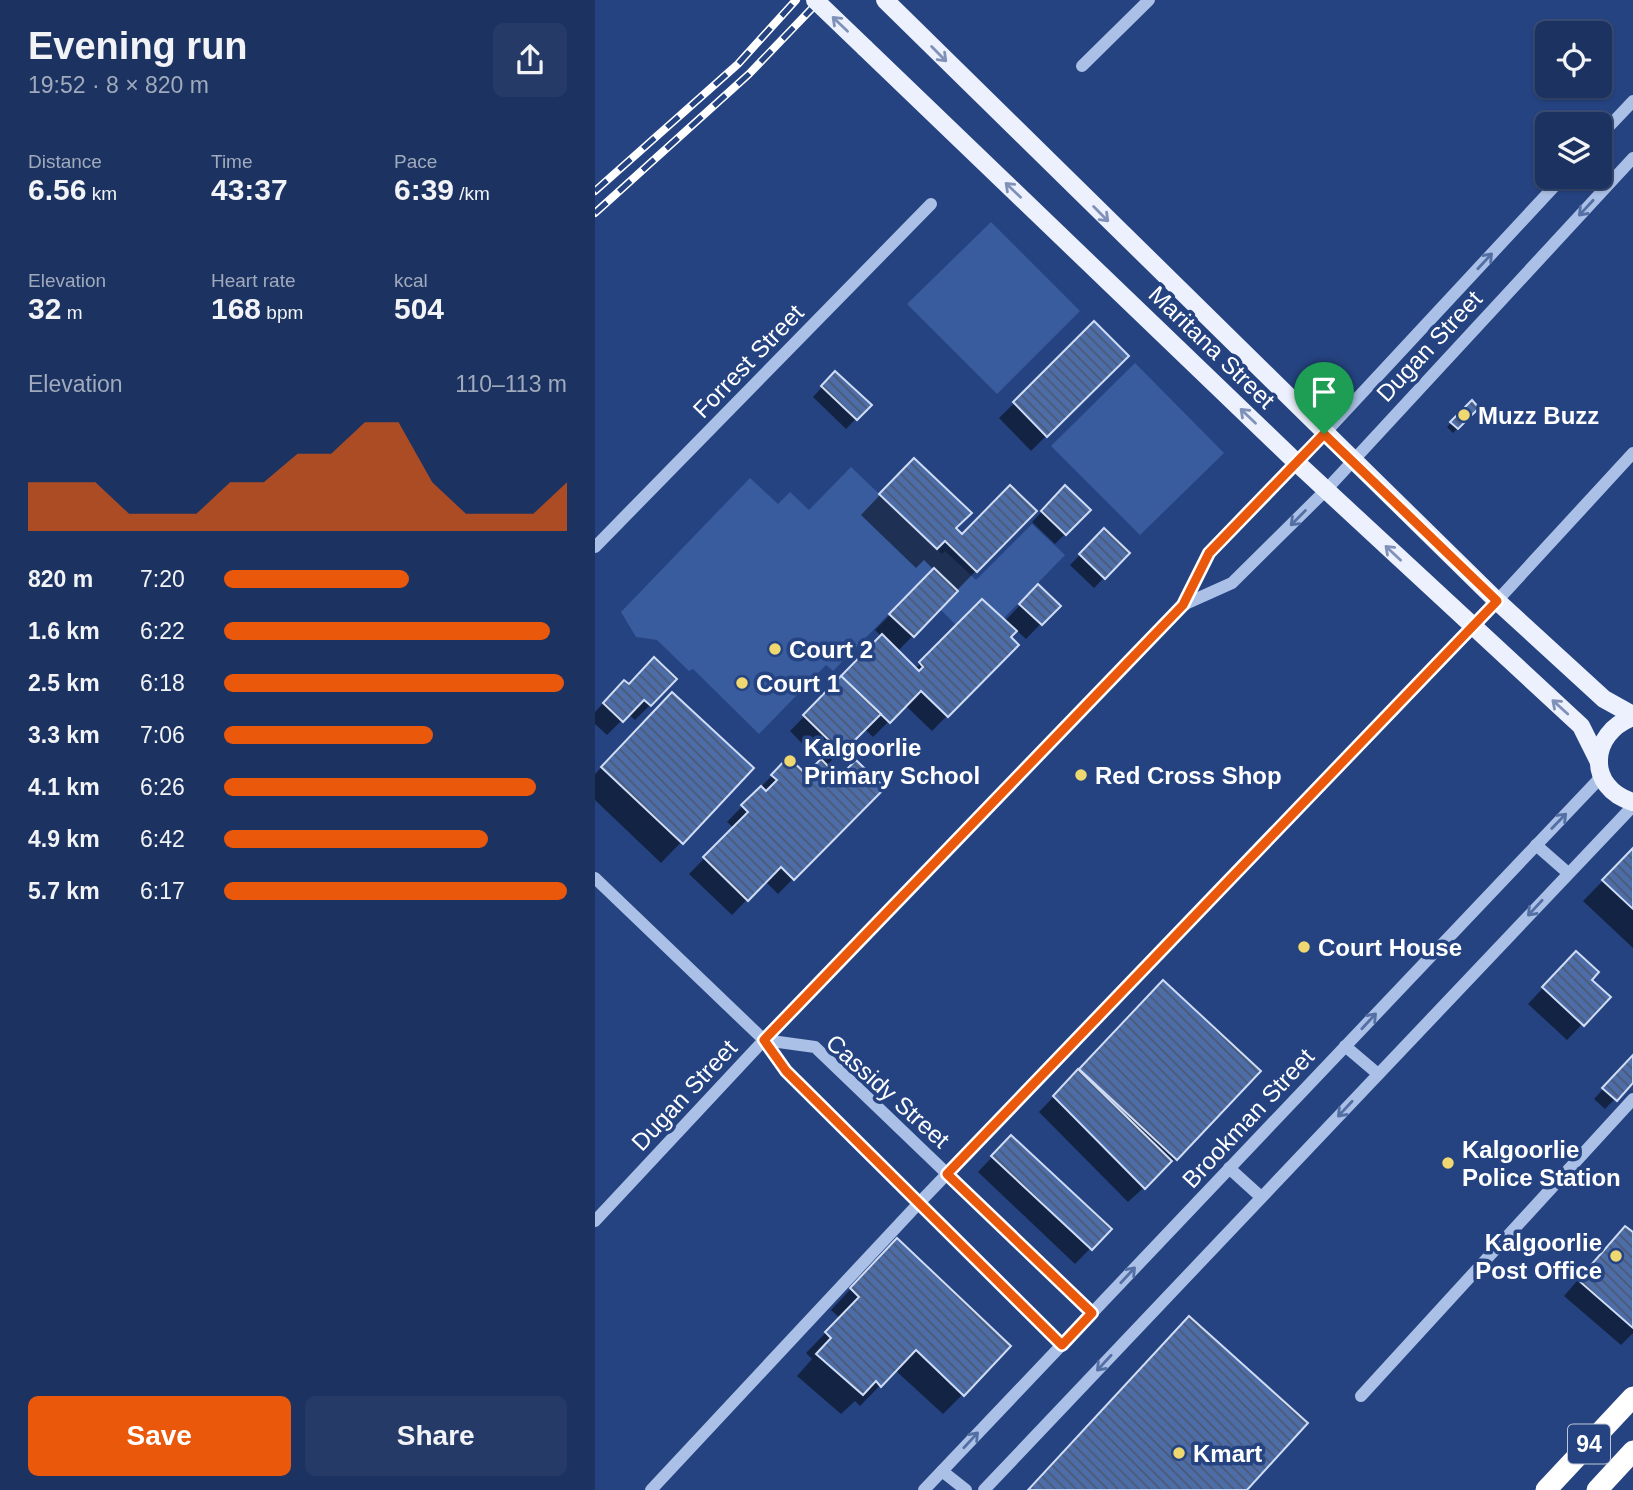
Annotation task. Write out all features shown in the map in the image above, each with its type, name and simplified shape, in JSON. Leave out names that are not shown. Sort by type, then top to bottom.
[{"type":"highway","name":"94","points":[[1546,1490],[1633,1397]]},
{"type":"highway","name":"94","points":[[1597,1490],[1633,1451]]},
{"type":"main road","name":"Maritana Street","points":[[815,0],[1297,463],[1472,628],[1581,726],[1600,769]]},
{"type":"main road","name":"Maritana Street","points":[[888,3],[1351,461],[1497,601],[1604,699],[1633,716]]},
{"type":"main road","points":[[1633,716],[1619,722],[1607,733],[1600,747],[1600,769],[1609,788],[1633,804]]},
{"type":"street","points":[[1082,66],[1149,0]]},
{"type":"street","points":[[1612,123],[1633,101]]},
{"type":"street","name":"Dugan Street","points":[[1183,605],[1232,583],[1326,490],[1633,158]]},
{"type":"street","name":"Dugan Street","points":[[595,1221],[764,1040],[1183,605],[1209,553],[1297,463],[1552,189]]},
{"type":"street","name":"Forrest Street","points":[[595,548],[931,204]]},
{"type":"street","points":[[651,1490],[919,1203],[1472,628],[1633,453]]},
{"type":"street","name":"Brookman Street","points":[[924,1490],[1536,845],[1600,769]]},
{"type":"street","points":[[984,1490],[1633,804]]},
{"type":"street","points":[[1536,845],[1568,873]]},
{"type":"street","points":[[595,878],[764,1040],[786,1071],[1062,1345]]},
{"type":"street","name":"Cassidy Street","points":[[764,1040],[815,1047],[1092,1313]]},
{"type":"street","points":[[1345,1046],[1378,1074]]},
{"type":"street","points":[[1361,1395],[1633,1099]]},
{"type":"street","points":[[1229,1168],[1261,1197]]},
{"type":"street","points":[[942,1471],[965,1490]]},
{"type":"shaded area","points":[[991,222],[1080,311],[997,394],[907,304]]},
{"type":"shaded area","points":[[1135,363],[1224,453],[1140,535],[1051,446]]},
{"type":"shaded area","points":[[851,467],[942,554],[945,551],[976,580],[1032,524],[1065,555],[1003,619],[982,599],[956,625],[940,609],[958,591],[934,568],[833,671],[826,665],[759,734],[693,669],[689,671],[657,640],[636,637],[621,612],[750,478],[778,504],[790,492],[809,510]]},
{"type":"building","points":[[1094,321],[1129,356],[1047,437],[1013,402]]},
{"type":"building","points":[[835,371],[872,405],[857,420],[821,386]]},
{"type":"building","name":"Muzz Buzz","points":[[1472,400],[1479,408],[1458,429],[1450,422]]},
{"type":"building","points":[[914,458],[972,513],[956,528],[962,534],[1010,485],[1037,511],[977,572],[945,541],[937,549],[879,494]]},
{"type":"building","points":[[1065,485],[1091,510],[1066,535],[1041,511]]},
{"type":"building","points":[[1104,528],[1130,553],[1105,579],[1079,554]]},
{"type":"building","points":[[934,568],[958,591],[914,637],[889,614]]},
{"type":"building","points":[[1038,584],[1061,606],[1042,625],[1019,604]]},
{"type":"building","points":[[982,599],[1017,631],[1011,637],[1019,645],[948,717],[921,691],[890,723],[841,676],[882,634],[919,671],[923,667],[919,662]]},
{"type":"building","points":[[654,657],[677,679],[651,706],[644,700],[623,722],[603,703],[624,680],[629,684]]},
{"type":"building","points":[[841,676],[881,714],[842,753],[803,715]]},
{"type":"building","points":[[672,692],[754,768],[683,844],[601,767]]},
{"type":"building","points":[[788,757],[806,774],[821,759],[839,777],[856,760],[885,788],[794,880],[781,867],[748,901],[703,857],[748,812],[741,805],[761,786],[766,791],[777,780],[771,775]]},
{"type":"building","points":[[1633,848],[1633,909],[1602,880]]},
{"type":"building","points":[[1576,951],[1599,972],[1592,980],[1611,997],[1584,1026],[1542,987]]},
{"type":"building","points":[[1163,980],[1261,1071],[1177,1160],[1079,1069]]},
{"type":"building","points":[[1633,1055],[1633,1083],[1617,1101],[1602,1088]]},
{"type":"building","points":[[1078,1069],[1172,1161],[1145,1189],[1053,1096]]},
{"type":"building","points":[[1011,1135],[1112,1229],[1092,1250],[991,1156]]},
{"type":"building","name":"Kalgoorlie Post Office","points":[[1625,1226],[1633,1232],[1633,1328],[1578,1280]]},
{"type":"building","points":[[897,1238],[1011,1346],[964,1396],[916,1350],[881,1387],[876,1381],[863,1395],[816,1354],[831,1338],[825,1332],[859,1297],[850,1288]]},
{"type":"building","points":[[1189,1316],[1308,1423],[1247,1490],[1028,1490]]},
{"type":"railway","points":[[595,191],[738,64],[796,0]]},
{"type":"railway","points":[[595,213],[749,74],[820,0]]},
{"type":"place","name":"Muzz Buzz","points":[[1464,415]]},
{"type":"place","name":"Court 2","points":[[775,649]]},
{"type":"place","name":"Court 1","points":[[742,683]]},
{"type":"place","name":"Kalgoorlie Primary School","points":[[790,761]]},
{"type":"place","name":"Red Cross Shop","points":[[1081,775]]},
{"type":"place","name":"Court House","points":[[1304,947]]},
{"type":"place","name":"Kalgoorlie Police Station","points":[[1448,1163]]},
{"type":"place","name":"Kalgoorlie Post Office","points":[[1616,1256]]},
{"type":"place","name":"Kmart","points":[[1179,1453]]},
{"type":"route","points":[[1324,434],[1497,601],[947,1174],[1092,1313],[1062,1345],[786,1071],[764,1040],[1183,605],[1209,553],[1324,434]]}]
